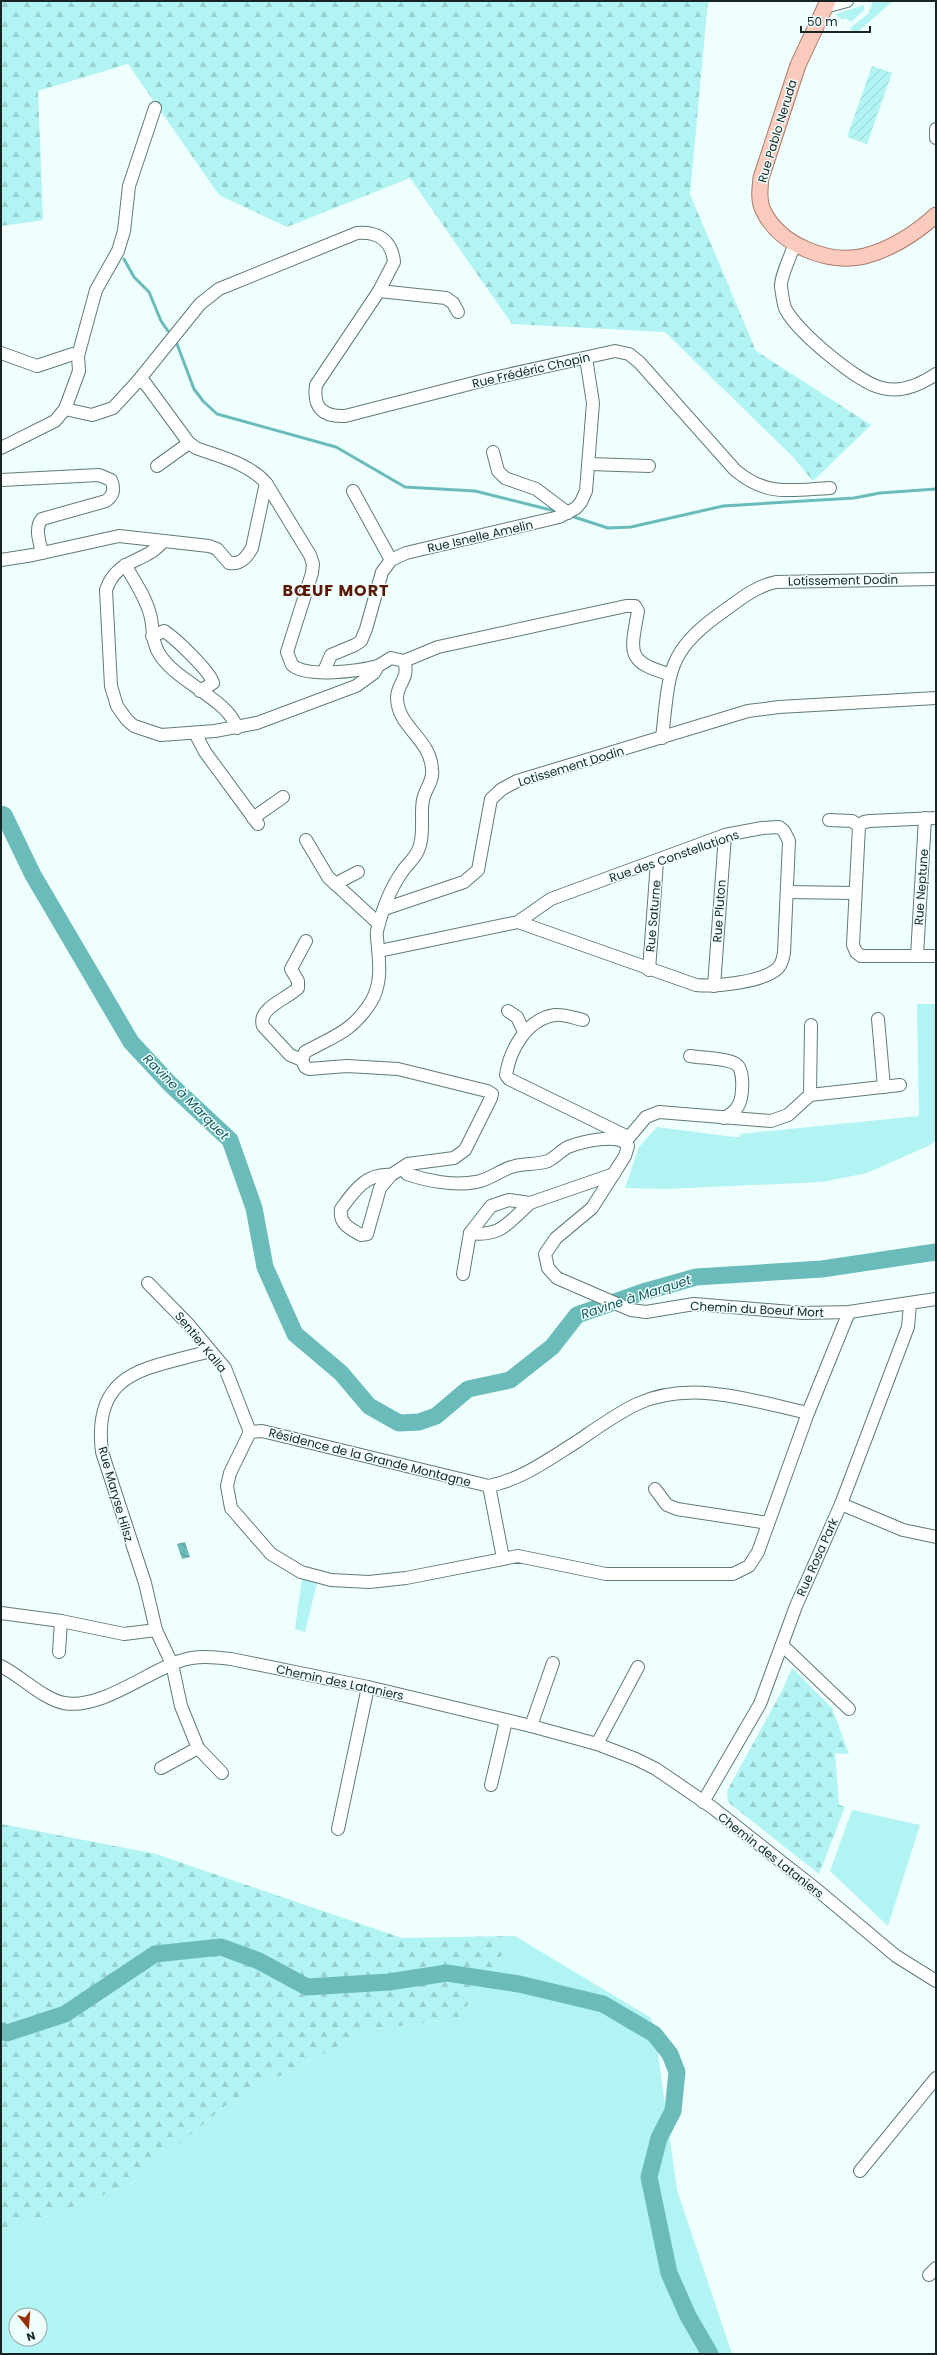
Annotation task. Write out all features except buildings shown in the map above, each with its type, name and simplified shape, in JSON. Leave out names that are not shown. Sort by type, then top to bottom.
[{"type":"main road","name":"Rue Pablo Neruda","points":[[826,4],[796,70],[761,178],[759,192],[762,209],[767,218],[780,234],[795,243],[819,253],[837,257],[865,256],[903,239],[936,216]]},
{"type":"street","points":[[826,4],[847,1]]},
{"type":"street","points":[[1,448],[55,421],[65,409],[75,386],[79,371],[78,356],[96,290],[118,251],[124,231],[129,186],[155,108]]},
{"type":"street","points":[[936,129],[936,138]]},
{"type":"street","name":"Rue Frédéric Chopin","points":[[92,415],[113,408],[138,381],[200,304],[219,289],[358,233],[367,232],[382,237],[394,256],[394,262],[392,270],[379,291],[316,385],[314,397],[319,408],[330,416],[344,416],[489,379],[615,351],[629,354],[639,362],[735,470],[748,481],[763,488],[780,491],[830,488]]},
{"type":"street","points":[[795,243],[780,284],[785,308],[811,341],[862,379],[882,388],[905,389],[921,384],[936,374]]},
{"type":"street","points":[[379,291],[446,298],[453,303],[458,312]]},
{"type":"street","points":[[1,353],[37,366],[73,354],[78,356]]},
{"type":"street","name":"Rue Isnelle Amelin","points":[[392,560],[406,553],[559,517],[568,513],[582,502],[586,491],[589,464],[593,403],[586,358]]},
{"type":"street","points":[[138,381],[145,383],[188,443],[196,448],[248,468],[266,482],[310,555],[313,564],[312,573],[287,652],[288,658],[297,670],[357,670],[378,666]]},
{"type":"street","points":[[75,386],[78,402],[92,415]]},
{"type":"street","points":[[65,409],[92,415]]},
{"type":"street","points":[[157,466],[188,443]]},
{"type":"street","points":[[494,452],[498,471],[505,478],[536,489],[568,513]]},
{"type":"street","points":[[589,464],[649,466]]},
{"type":"street","points":[[1,480],[99,475],[111,480],[114,491],[111,497],[106,501],[42,519],[38,523],[42,553]]},
{"type":"street","points":[[1,560],[42,553],[119,536],[209,546],[217,549],[229,563],[234,564],[243,560],[252,548],[266,482]]},
{"type":"street","points":[[324,671],[331,655],[355,645],[364,635],[382,572],[392,560],[352,491]]},
{"type":"street","points":[[164,541],[150,554],[125,564],[110,580],[106,590],[111,686],[117,706],[127,720],[141,730],[161,735],[195,733],[236,728],[257,723],[342,692],[366,680],[378,666],[391,658],[404,661],[438,647],[626,606],[635,606],[638,611],[632,647],[636,658],[648,668],[669,674]]},
{"type":"street","points":[[125,564],[147,604],[152,636],[160,656],[200,691],[225,709],[234,719],[236,728]]},
{"type":"street","name":"Lotissement Dodin","points":[[662,738],[669,674],[680,648],[703,625],[764,585],[776,582],[936,579]]},
{"type":"street","points":[[152,636],[164,631],[172,636],[207,673],[213,683],[200,691]]},
{"type":"street","points":[[302,1060],[305,1052],[334,1039],[347,1030],[371,1001],[377,987],[380,973],[377,932],[379,924],[395,882],[416,855],[420,847],[423,800],[430,785],[433,770],[429,755],[419,736],[402,720],[397,697],[406,675],[404,661]]},
{"type":"street","name":"Lotissement Dodin","points":[[384,909],[464,882],[472,876],[478,870],[491,799],[502,789],[517,781],[756,710],[779,707],[936,698]]},
{"type":"street","points":[[195,733],[205,752],[256,821],[283,797]]},
{"type":"street","points":[[931,818],[864,822],[859,826],[854,893],[853,945],[856,952],[861,956],[936,956]]},
{"type":"street","name":"Rue Neptune","points":[[917,956],[931,818]]},
{"type":"street","points":[[829,820],[852,821],[859,826]]},
{"type":"street","name":"Rue des Constellations","points":[[379,951],[518,922],[551,899],[657,862],[725,835],[762,828],[779,827],[784,831],[789,840],[788,892],[784,953],[778,968],[765,976],[714,986],[696,986],[518,922]]},
{"type":"street","name":"Rue Pluton","points":[[714,986],[725,835]]},
{"type":"street","points":[[306,840],[328,876],[379,924]]},
{"type":"street","name":"Rue Saturne","points":[[649,970],[657,862]]},
{"type":"street","points":[[335,884],[358,872]]},
{"type":"street","points":[[788,892],[854,893]]},
{"type":"street","points":[[306,941],[291,969],[298,981],[298,988],[264,1012],[262,1022],[263,1026],[290,1055],[302,1060],[310,1069],[347,1066],[398,1069],[492,1094],[490,1103],[465,1150],[454,1158],[408,1164],[391,1175],[380,1188],[367,1234],[361,1235],[344,1226],[341,1220],[341,1209],[356,1188],[365,1180],[378,1175],[391,1175]]},
{"type":"street","points":[[508,1011],[517,1016],[524,1032]]},
{"type":"street","points":[[583,1020],[556,1015],[546,1017],[524,1032],[507,1066],[506,1074],[509,1079],[627,1139]]},
{"type":"street","points":[[878,1019],[884,1087]]},
{"type":"street","points":[[810,1095],[811,1025]]},
{"type":"street","points":[[690,1056],[729,1061],[737,1064],[740,1068],[741,1093],[739,1106],[734,1112],[724,1118]]},
{"type":"street","points":[[627,1139],[646,1118],[659,1112],[724,1118],[771,1121],[780,1120],[810,1095],[900,1085]]},
{"type":"street","points":[[403,1168],[406,1174],[418,1178],[469,1183],[485,1180],[516,1165],[545,1162],[568,1147],[608,1138],[627,1139]]},
{"type":"street","name":"Chemin du Boeuf Mort","points":[[627,1139],[627,1151],[592,1208],[556,1238],[545,1254],[548,1268],[557,1278],[631,1310],[646,1312],[694,1304],[803,1313],[849,1312],[936,1300]]},
{"type":"street","points":[[470,1233],[485,1235],[494,1233],[530,1203],[614,1174]]},
{"type":"street","points":[[463,1274],[470,1233],[485,1211],[500,1201],[509,1200],[530,1203]]},
{"type":"street","name":"Sentier Kalla","points":[[148,1283],[189,1325],[225,1368],[250,1432]]},
{"type":"street","name":"Rue Rosa Park","points":[[702,1802],[760,1704],[796,1606],[841,1504],[908,1327],[910,1304]]},
{"type":"street","points":[[250,1432],[230,1473],[227,1486],[228,1500],[236,1515],[271,1554],[301,1572],[331,1580],[369,1582],[406,1578],[518,1556],[535,1558],[584,1571],[606,1574],[733,1574],[749,1566],[758,1552],[808,1413],[849,1312]]},
{"type":"street","name":"Rue Maryse Hilsz","points":[[172,1664],[156,1630],[144,1583],[102,1452],[101,1438],[104,1409],[112,1389],[128,1376],[210,1351]]},
{"type":"street","name":"Résidence de la Grande Montagne","points":[[250,1432],[262,1431],[489,1486],[520,1477],[615,1416],[637,1404],[662,1395],[684,1392],[717,1393],[808,1413]]},
{"type":"street","points":[[489,1486],[503,1558]]},
{"type":"street","points":[[655,1489],[667,1505],[677,1509],[768,1523]]},
{"type":"street","points":[[841,1504],[903,1530],[936,1537]]},
{"type":"street","points":[[1,1613],[61,1621],[124,1634],[156,1630]]},
{"type":"street","points":[[59,1652],[61,1621]]},
{"type":"street","points":[[782,1645],[849,1709]]},
{"type":"street","name":"Chemin des Lataniers","points":[[1,1666],[49,1697],[63,1703],[76,1704],[112,1694],[172,1664],[193,1658],[212,1656],[231,1658],[368,1687],[531,1726],[597,1744],[656,1769],[702,1802],[816,1890],[896,1956],[936,1981]]},
{"type":"street","points":[[531,1726],[553,1663]]},
{"type":"street","points":[[172,1664],[181,1706],[198,1748],[222,1772]]},
{"type":"street","points":[[597,1744],[638,1667]]},
{"type":"street","points":[[338,1829],[368,1687]]},
{"type":"street","points":[[491,1785],[506,1721]]},
{"type":"street","points":[[161,1768],[198,1748]]},
{"type":"street","points":[[860,2171],[936,2078]]},
{"type":"green space","points":[[1,1],[708,1],[690,194],[756,351],[871,425],[813,481],[793,457],[665,332],[512,324],[410,178],[287,227],[219,195],[128,64],[38,91],[43,220],[1,226]]},
{"type":"green space","points":[[893,1],[855,34],[850,28],[868,14],[873,2]]},
{"type":"green space","points":[[864,5],[864,10],[851,22],[846,18],[842,20],[836,14]]},
{"type":"green space","points":[[872,66],[892,73],[867,144],[847,137]]},
{"type":"green space","points":[[917,1004],[936,1004],[936,1140],[930,1145],[867,1173],[822,1182],[667,1189],[625,1188],[639,1147],[657,1127],[740,1137],[740,1134],[919,1116]]},
{"type":"green space","points":[[302,1579],[317,1583],[305,1632],[295,1629]]},
{"type":"green space","points":[[792,1668],[832,1708],[849,1754],[835,1753],[839,1805],[845,1807],[819,1874],[728,1802],[727,1791],[782,1691]]},
{"type":"green space","points":[[852,1810],[920,1825],[888,1926],[830,1871]]},
{"type":"green space","points":[[1,1824],[156,1854],[402,1938],[515,1936],[458,2019],[369,2030],[230,2102],[131,2184],[49,2216],[1,2230]]},
{"type":"green space","points":[[515,1936],[651,2018],[656,2040],[677,2190],[732,2354],[1,2354],[1,2230],[49,2216],[131,2184],[230,2102],[369,2030],[458,2019]]},
{"type":"water","points":[[185,1542],[190,1557],[182,1559],[177,1544]]},
{"type":"waterway","points":[[124,259],[134,277],[149,292],[161,321],[168,331]]},
{"type":"waterway","points":[[177,344],[194,389],[203,401],[217,414],[336,447],[405,487],[475,491],[555,511]]},
{"type":"waterway","points":[[574,517],[608,528],[631,527],[723,506],[854,498],[880,493],[936,489]]},
{"type":"waterway","name":"Ravine à Marquet","points":[[1,814],[4,815],[33,875],[131,1042],[170,1084],[230,1140],[254,1208],[265,1267],[295,1334],[341,1373],[369,1406],[399,1423],[419,1422],[436,1416],[468,1389],[510,1380],[552,1347],[577,1315],[643,1292],[696,1277],[822,1269],[936,1252]]},
{"type":"waterway","points":[[1,2031],[7,2033],[65,2014],[155,1954],[221,1947],[259,1961],[307,1987],[389,1982],[447,1973],[519,1984],[603,2004],[654,2034],[670,2054],[677,2072],[673,2111],[659,2138],[649,2177],[669,2273],[688,2316],[710,2354]]},
{"type":"district","name":"BŒUF MORT","points":[[336,590]]}]
